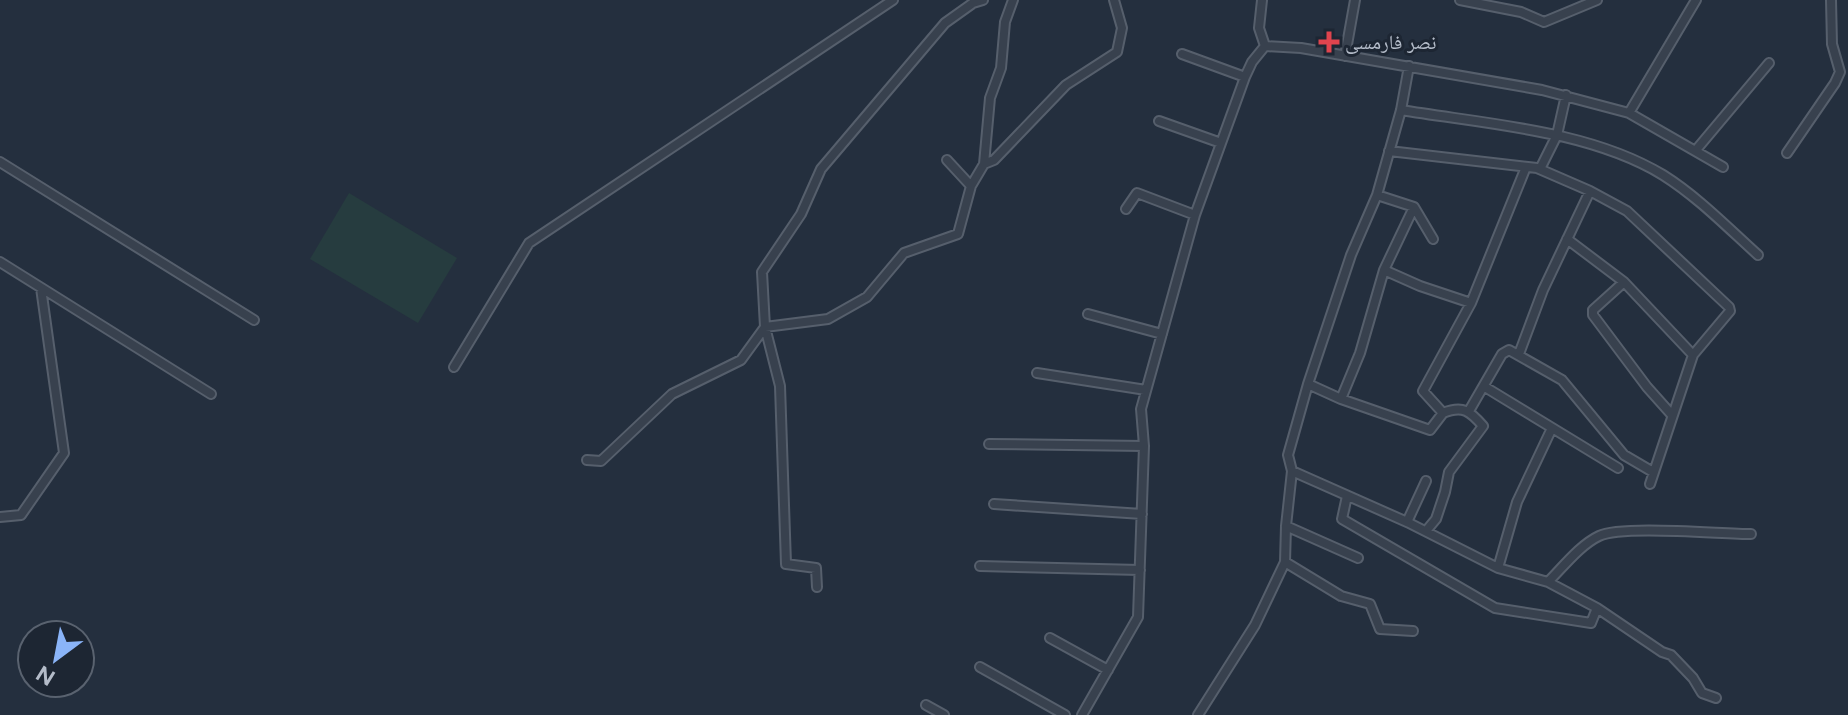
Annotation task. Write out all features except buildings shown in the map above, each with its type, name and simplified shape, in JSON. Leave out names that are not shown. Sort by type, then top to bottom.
[{"type":"street","points":[[454,367],[529,243],[893,0]]},
{"type":"street","points":[[817,587],[816,568],[786,564],[780,386],[765,327],[762,272],[801,214],[821,169],[945,23],[973,3],[983,0]]},
{"type":"street","points":[[587,460],[601,461],[672,394],[741,360],[765,327],[828,319],[867,297],[904,253],[958,234],[971,186],[984,164],[990,98],[1001,68],[1005,22],[1013,0]]},
{"type":"street","points":[[984,164],[994,160],[1066,85],[1117,52],[1122,28],[1114,0]]},
{"type":"street","points":[[1262,0],[1259,34],[1265,46]]},
{"type":"street","points":[[1345,56],[1355,0]]},
{"type":"street","points":[[1460,0],[1521,12],[1548,22],[1597,0]]},
{"type":"street","points":[[1515,0],[1521,12]]},
{"type":"street","points":[[1629,113],[1696,0]]},
{"type":"street","points":[[1787,153],[1840,72],[1832,44],[1831,0]]},
{"type":"street","points":[[1265,46],[1301,48],[1566,95],[1629,113],[1723,167]]},
{"type":"street","points":[[1082,715],[1138,617],[1144,446],[1141,409],[1195,215],[1245,77],[1265,46]]},
{"type":"street","points":[[1182,54],[1245,77]]},
{"type":"street","points":[[1696,150],[1769,63]]},
{"type":"street","points":[[1198,715],[1255,625],[1285,562],[1292,471],[1288,455],[1351,255],[1377,195],[1401,110],[1409,66]]},
{"type":"street","points":[[1540,169],[1557,135],[1566,95]]},
{"type":"street","points":[[1401,110],[1557,135],[1627,157],[1662,174],[1685,190],[1758,255]]},
{"type":"street","points":[[1159,121],[1221,143]]},
{"type":"street","points":[[1389,151],[1540,169],[1590,191],[1627,211],[1731,309],[1693,355],[1650,484]]},
{"type":"street","points":[[947,160],[971,186]]},
{"type":"street","points":[[0,162],[254,320]]},
{"type":"street","points":[[1443,413],[1423,391],[1471,303],[1526,167]]},
{"type":"street","points":[[1519,354],[1543,290],[1590,191]]},
{"type":"street","points":[[1126,209],[1137,193],[1195,215]]},
{"type":"street","points":[[1377,195],[1414,207],[1433,239]]},
{"type":"street","points":[[1341,399],[1360,353],[1384,270],[1414,207]]},
{"type":"street","points":[[1567,239],[1624,282],[1693,355]]},
{"type":"street","points":[[0,262],[211,394]]},
{"type":"street","points":[[1384,270],[1471,303]]},
{"type":"street","points":[[1624,282],[1593,310],[1593,315],[1672,415]]},
{"type":"street","points":[[0,517],[21,515],[64,453],[41,288]]},
{"type":"street","points":[[1088,314],[1162,334]]},
{"type":"street","points":[[1469,411],[1505,351],[1519,354],[1562,380],[1624,455],[1653,472]]},
{"type":"street","points":[[1037,373],[1146,390]]},
{"type":"street","points":[[1308,384],[1430,430],[1443,413],[1461,408],[1469,411],[1483,426],[1449,472],[1436,519],[1426,531]]},
{"type":"street","points":[[1485,387],[1618,468]]},
{"type":"street","points":[[1498,568],[1517,502],[1552,428]]},
{"type":"street","points":[[989,444],[1144,446]]},
{"type":"street","points":[[1292,471],[1407,522],[1498,568],[1548,582],[1597,608],[1671,655],[1693,678],[1702,693],[1716,698]]},
{"type":"street","points":[[1407,522],[1426,481]]},
{"type":"street","points":[[1347,496],[1342,519],[1495,608],[1591,623],[1597,608]]},
{"type":"street","points":[[994,504],[1142,514]]},
{"type":"street","points":[[1286,526],[1358,558]]},
{"type":"street","points":[[1548,582],[1600,535],[1644,530],[1751,534]]},
{"type":"street","points":[[1285,562],[1341,596],[1370,604],[1378,628],[1413,631]]},
{"type":"street","points":[[980,566],[1140,570]]},
{"type":"street","points":[[1050,638],[1108,670]]},
{"type":"street","points":[[980,667],[1065,715]]},
{"type":"street","points":[[926,705],[944,715]]},
{"type":"green space","points":[[349,193],[457,258],[418,323],[310,259]]},
{"type":"place","name":"نصر فارمسی","points":[[1329,42]]}]
